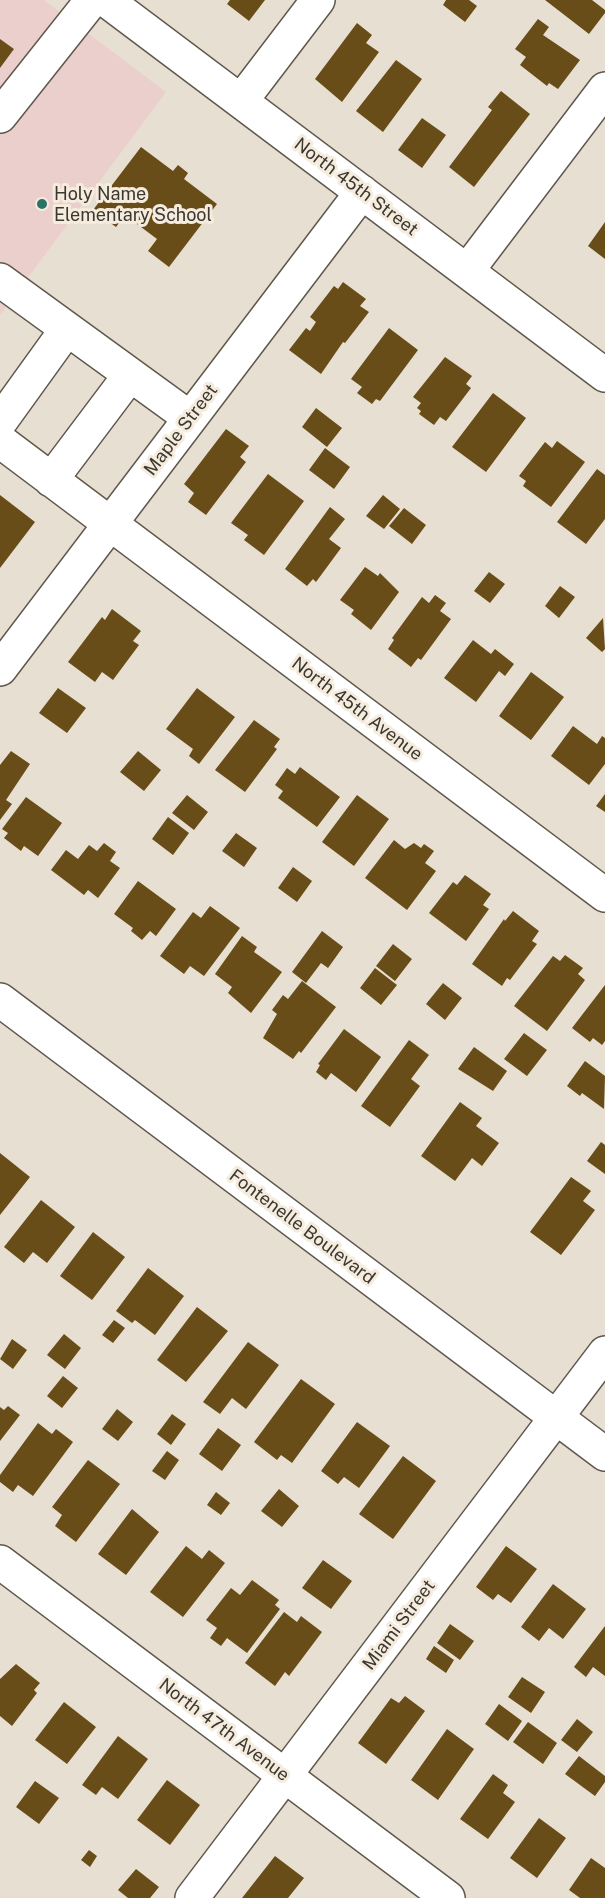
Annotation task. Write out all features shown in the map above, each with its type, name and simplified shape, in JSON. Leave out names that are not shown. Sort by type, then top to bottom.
[{"type":"street","points":[[0,116],[92,0]]},
{"type":"street","name":"North 45th Street","points":[[106,0],[605,375]]},
{"type":"street","points":[[241,101],[318,0]]},
{"type":"street","points":[[467,271],[605,89]]},
{"type":"street","name":"Maple Street","points":[[0,669],[362,192]]},
{"type":"street","points":[[0,280],[190,418]]},
{"type":"street","points":[[0,422],[67,329]]},
{"type":"street","points":[[51,480],[130,375]]},
{"type":"street","name":"North 45th Avenue","points":[[0,441],[605,895]]},
{"type":"street","name":"Fontenelle Boulevard","points":[[0,1000],[605,1454]]},
{"type":"street","name":"Miami Street","points":[[192,1898],[605,1353]]},
{"type":"street","name":"North 47th Avenue","points":[[0,1562],[448,1898]]},
{"type":"shaded area","name":"Holy Name Elementary School","points":[[0,0],[44,0],[166,92],[0,315]]},
{"type":"building","points":[[230,0],[265,0],[249,21],[227,4]]},
{"type":"building","points":[[446,0],[469,0],[477,6],[465,22],[443,5]]},
{"type":"building","points":[[545,0],[592,0],[605,10],[605,13],[589,34]]},
{"type":"building","points":[[538,19],[549,27],[543,35],[580,60],[558,89],[549,83],[547,86],[520,65],[526,57],[515,49]]},
{"type":"building","points":[[357,23],[372,35],[366,43],[379,52],[342,102],[315,79]]},
{"type":"building","points":[[0,39],[14,49],[0,68]]},
{"type":"building","points":[[396,60],[422,79],[383,132],[356,111]]},
{"type":"building","points":[[501,91],[530,114],[474,187],[449,167],[492,110],[488,107]]},
{"type":"building","points":[[422,118],[446,135],[422,168],[398,150]]},
{"type":"building","points":[[141,147],[173,171],[178,165],[188,173],[184,179],[217,204],[169,267],[148,251],[157,239],[125,215],[116,227],[93,210]]},
{"type":"building","points":[[605,222],[605,259],[588,246]]},
{"type":"building","points":[[343,282],[366,299],[360,306],[369,312],[345,343],[343,342],[321,374],[289,350],[306,328],[310,331],[316,322],[310,317],[334,286],[338,289]]},
{"type":"building","points":[[389,328],[418,350],[380,401],[376,399],[372,404],[357,393],[362,387],[351,379]]},
{"type":"building","points":[[445,357],[472,376],[466,384],[471,388],[446,421],[440,417],[434,425],[419,414],[421,411],[417,408],[421,403],[413,397]]},
{"type":"building","points":[[493,393],[526,418],[486,472],[452,447]]},
{"type":"building","points":[[316,408],[342,428],[327,447],[302,427]]},
{"type":"building","points":[[226,429],[249,446],[240,457],[246,462],[206,515],[188,502],[194,493],[184,484]]},
{"type":"building","points":[[557,441],[585,462],[551,507],[523,486],[526,481],[519,476],[545,442],[552,448]]},
{"type":"building","points":[[325,448],[350,467],[334,489],[309,470]]},
{"type":"building","points":[[597,469],[605,475],[605,519],[586,544],[557,522]]},
{"type":"building","points":[[268,474],[304,501],[264,555],[244,540],[248,535],[231,523]]},
{"type":"building","points":[[0,495],[35,522],[0,568]]},
{"type":"building","points":[[383,495],[400,509],[384,529],[366,516]]},
{"type":"building","points":[[330,507],[345,519],[329,539],[341,548],[316,582],[313,579],[307,586],[285,569]]},
{"type":"building","points":[[404,508],[426,525],[412,544],[389,526]]},
{"type":"building","points":[[365,567],[378,576],[380,573],[399,592],[371,630],[351,614],[354,610],[340,600]]},
{"type":"building","points":[[489,572],[505,584],[490,603],[474,591]]},
{"type":"building","points":[[560,586],[575,597],[559,618],[545,606]]},
{"type":"building","points":[[435,595],[446,603],[440,611],[451,619],[421,660],[418,658],[411,667],[388,649],[394,640],[392,638],[422,597],[429,603]]},
{"type":"building","points":[[112,609],[141,631],[133,641],[139,645],[113,680],[102,672],[95,682],[68,662],[102,617],[105,620]]},
{"type":"building","points":[[603,618],[605,649],[602,652],[586,638]]},
{"type":"building","points":[[473,640],[491,654],[495,649],[514,664],[505,676],[499,671],[476,702],[444,678]]},
{"type":"building","points":[[531,672],[564,697],[531,740],[499,716]]},
{"type":"building","points":[[58,688],[86,708],[67,733],[39,713]]},
{"type":"building","points":[[197,688],[235,717],[199,764],[189,756],[193,749],[166,729]]},
{"type":"building","points":[[254,720],[280,739],[274,747],[277,749],[245,792],[215,770]]},
{"type":"building","points":[[573,726],[597,744],[602,736],[605,738],[605,764],[589,785],[551,756]]},
{"type":"building","points":[[11,751],[30,764],[6,800],[12,804],[0,820],[0,765]]},
{"type":"building","points":[[138,751],[161,770],[144,791],[120,772]]},
{"type":"building","points":[[300,767],[340,797],[317,827],[278,798],[283,791],[275,785],[287,768],[295,774]]},
{"type":"building","points":[[605,794],[605,812],[596,806]]},
{"type":"building","points":[[187,795],[208,812],[194,830],[172,813]]},
{"type":"building","points":[[357,795],[389,819],[354,866],[322,842]]},
{"type":"building","points":[[26,797],[62,823],[38,856],[24,846],[21,851],[4,838],[8,833],[2,829]]},
{"type":"building","points":[[168,817],[189,833],[173,855],[152,839]]},
{"type":"building","points":[[236,833],[257,848],[244,867],[222,851]]},
{"type":"building","points":[[394,840],[405,849],[414,843],[421,848],[424,844],[434,851],[425,863],[436,871],[407,910],[365,878]]},
{"type":"building","points":[[104,843],[116,852],[110,861],[120,868],[98,898],[88,890],[84,895],[51,870],[66,850],[78,859],[89,845],[97,851]]},
{"type":"building","points":[[293,867],[312,881],[297,902],[278,888]]},
{"type":"building","points":[[465,875],[491,894],[483,905],[489,909],[466,941],[429,913],[453,882],[457,885]]},
{"type":"building","points":[[138,881],[176,909],[156,936],[150,931],[142,940],[131,931],[133,928],[114,914]]},
{"type":"building","points":[[210,906],[240,928],[204,976],[190,966],[184,974],[160,956],[193,912],[201,918]]},
{"type":"building","points":[[513,911],[539,931],[532,941],[537,944],[510,980],[507,978],[502,986],[472,964],[504,919],[505,921]]},
{"type":"building","points":[[322,931],[343,947],[328,968],[321,963],[306,983],[292,972]]},
{"type":"building","points":[[242,936],[257,947],[254,952],[282,972],[251,1013],[228,993],[232,987],[215,974]]},
{"type":"building","points":[[393,944],[412,959],[395,981],[376,966]]},
{"type":"building","points":[[565,955],[583,968],[578,974],[585,980],[547,1031],[514,1006],[553,956],[560,961]]},
{"type":"building","points":[[375,968],[397,985],[381,1005],[360,988]]},
{"type":"building","points":[[302,981],[336,1007],[301,1053],[299,1051],[293,1059],[263,1038],[277,1014],[272,1010],[283,995],[288,999]]},
{"type":"building","points":[[443,983],[462,998],[445,1020],[426,1004]]},
{"type":"building","points":[[605,985],[605,1041],[602,1045],[593,1038],[590,1042],[572,1028]]},
{"type":"building","points":[[344,1029],[381,1057],[356,1092],[331,1073],[326,1080],[316,1072],[320,1065],[318,1064]]},
{"type":"building","points":[[524,1033],[547,1050],[527,1076],[504,1059]]},
{"type":"building","points":[[409,1040],[429,1055],[411,1079],[420,1086],[390,1127],[361,1106]]},
{"type":"building","points":[[474,1047],[507,1071],[493,1091],[458,1069]]},
{"type":"building","points":[[585,1061],[605,1076],[604,1109],[582,1093],[580,1096],[567,1086]]},
{"type":"building","points":[[460,1102],[482,1118],[476,1126],[499,1143],[482,1166],[472,1158],[455,1181],[421,1156]]},
{"type":"building","points":[[601,1142],[605,1145],[605,1174],[587,1161]]},
{"type":"building","points":[[0,1153],[30,1177],[0,1215]]},
{"type":"building","points":[[571,1177],[591,1191],[583,1201],[595,1210],[561,1255],[530,1232]]},
{"type":"building","points":[[41,1200],[75,1227],[47,1263],[33,1252],[24,1263],[4,1247]]},
{"type":"building","points":[[93,1232],[125,1257],[92,1300],[60,1276]]},
{"type":"building","points":[[148,1268],[184,1296],[155,1335],[135,1320],[132,1323],[116,1311]]},
{"type":"building","points":[[197,1307],[228,1331],[186,1382],[157,1360]]},
{"type":"building","points":[[114,1320],[125,1328],[113,1343],[102,1335]]},
{"type":"building","points":[[64,1334],[81,1348],[65,1369],[47,1355]]},
{"type":"building","points":[[12,1339],[27,1350],[13,1369],[0,1359]]},
{"type":"building","points":[[248,1342],[279,1365],[246,1409],[232,1398],[220,1414],[203,1402]]},
{"type":"building","points":[[63,1376],[78,1388],[62,1408],[47,1396]]},
{"type":"building","points":[[301,1379],[335,1404],[292,1463],[281,1455],[277,1460],[254,1442]]},
{"type":"building","points":[[8,1406],[20,1415],[0,1441],[0,1407],[4,1410]]},
{"type":"building","points":[[117,1409],[133,1422],[118,1441],[102,1429]]},
{"type":"building","points":[[172,1414],[186,1424],[171,1445],[157,1434]]},
{"type":"building","points":[[357,1422],[390,1446],[359,1488],[344,1477],[338,1484],[321,1471]]},
{"type":"building","points":[[38,1423],[52,1434],[56,1429],[73,1442],[33,1496],[18,1485],[13,1492],[0,1482],[0,1475]]},
{"type":"building","points":[[218,1428],[241,1445],[222,1471],[199,1454]]},
{"type":"building","points":[[167,1451],[179,1460],[165,1480],[152,1471]]},
{"type":"building","points":[[403,1456],[436,1481],[393,1539],[359,1514]]},
{"type":"building","points":[[88,1460],[120,1484],[76,1542],[55,1526],[62,1515],[52,1507]]},
{"type":"building","points":[[279,1489],[299,1506],[282,1527],[261,1511]]},
{"type":"building","points":[[216,1492],[230,1503],[221,1515],[207,1505]]},
{"type":"building","points":[[132,1509],[159,1532],[126,1575],[98,1554]]},
{"type":"building","points":[[186,1546],[202,1559],[209,1550],[225,1563],[183,1617],[150,1592]]},
{"type":"building","points":[[506,1546],[537,1569],[511,1603],[498,1594],[493,1600],[476,1587]]},
{"type":"building","points":[[323,1560],[352,1581],[331,1609],[302,1588]]},
{"type":"building","points":[[252,1580],[279,1600],[275,1605],[280,1609],[247,1653],[227,1638],[221,1646],[210,1638],[217,1628],[206,1620],[231,1588],[240,1595]]},
{"type":"building","points":[[553,1584],[586,1609],[563,1639],[549,1628],[539,1641],[521,1627]]},
{"type":"building","points":[[284,1612],[297,1622],[301,1616],[322,1632],[289,1676],[285,1672],[275,1686],[245,1663]]},
{"type":"building","points":[[450,1624],[474,1641],[460,1660],[437,1643]]},
{"type":"building","points":[[605,1626],[605,1676],[593,1667],[586,1677],[574,1667]]},
{"type":"building","points":[[434,1646],[454,1660],[446,1673],[426,1659]]},
{"type":"building","points":[[16,1664],[40,1683],[34,1690],[37,1693],[12,1726],[0,1716],[0,1679]]},
{"type":"building","points":[[522,1677],[545,1692],[531,1713],[508,1697]]},
{"type":"building","points":[[405,1696],[425,1711],[386,1764],[358,1743],[391,1698],[399,1703]]},
{"type":"building","points":[[64,1702],[96,1727],[67,1764],[35,1740]]},
{"type":"building","points":[[499,1704],[522,1721],[508,1741],[485,1724]]},
{"type":"building","points":[[577,1719],[593,1732],[577,1752],[561,1740]]},
{"type":"building","points":[[528,1722],[557,1743],[543,1764],[513,1742]]},
{"type":"building","points":[[447,1729],[474,1749],[438,1800],[411,1780]]},
{"type":"building","points":[[118,1736],[148,1759],[118,1799],[102,1787],[96,1795],[82,1785]]},
{"type":"building","points":[[579,1756],[605,1776],[605,1782],[595,1796],[565,1774]]},
{"type":"building","points":[[493,1774],[508,1785],[503,1793],[515,1802],[488,1839],[460,1819]]},
{"type":"building","points":[[167,1780],[200,1805],[170,1845],[137,1820]]},
{"type":"building","points":[[35,1781],[59,1798],[39,1824],[16,1807]]},
{"type":"building","points":[[539,1818],[566,1838],[537,1878],[510,1858]]},
{"type":"building","points":[[89,1850],[97,1856],[90,1867],[81,1860]]},
{"type":"building","points":[[275,1856],[304,1878],[288,1898],[242,1898]]},
{"type":"building","points":[[591,1858],[605,1868],[605,1898],[580,1898],[569,1890]]},
{"type":"building","points":[[136,1869],[159,1887],[150,1898],[128,1898],[118,1890]]},
{"type":"place","name":"Holy Name Elementary School","points":[[42,204]]}]
